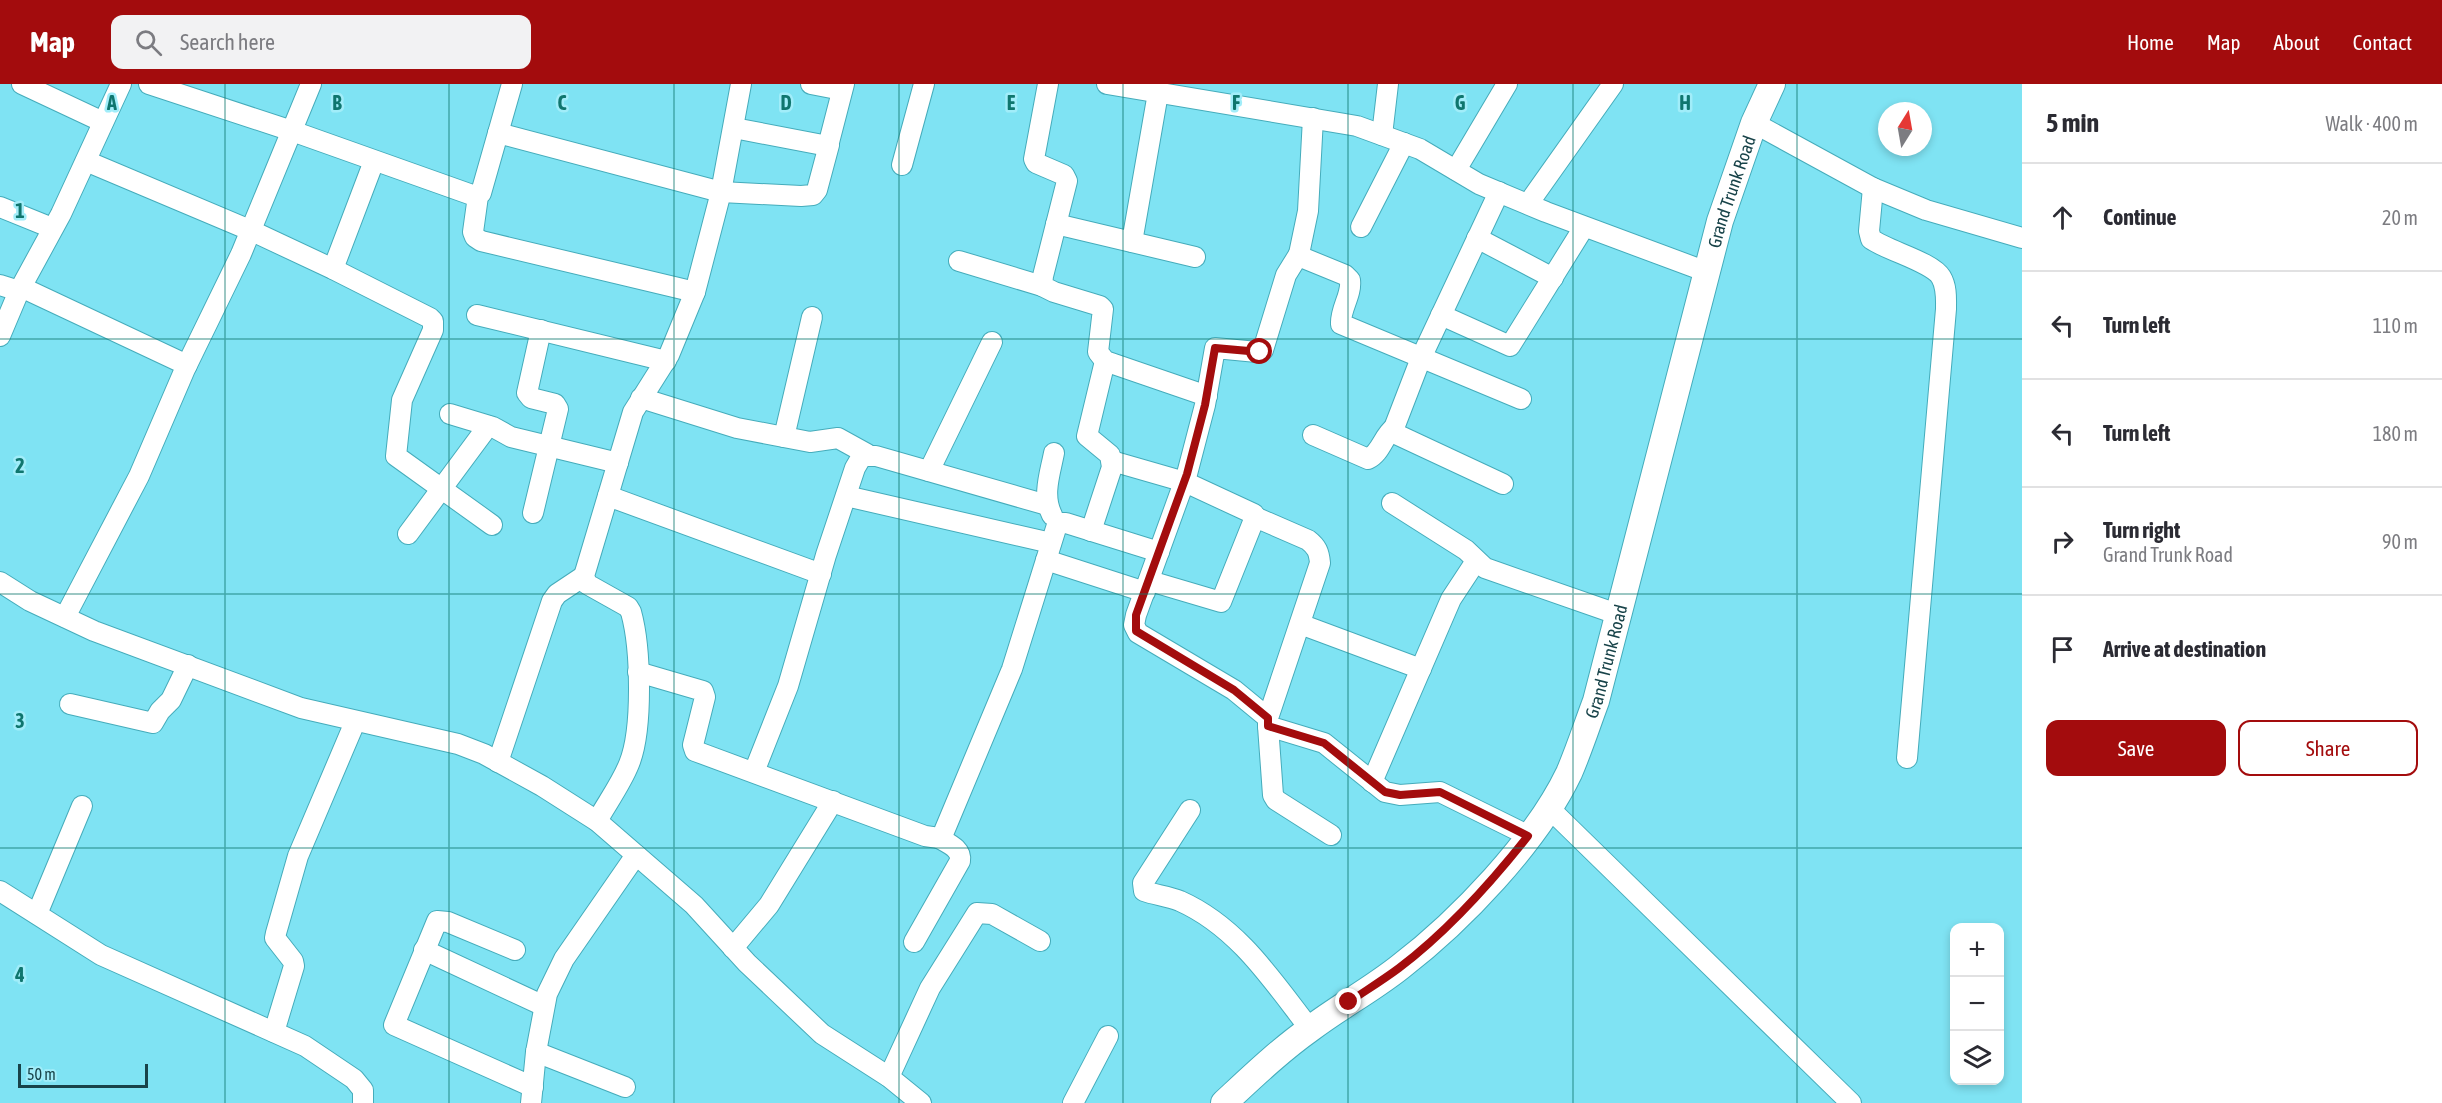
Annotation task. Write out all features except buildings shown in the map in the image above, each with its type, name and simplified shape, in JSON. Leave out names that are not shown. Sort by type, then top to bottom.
[{"type":"main road","name":"Grand Trunk Road","points":[[1224,1103],[1310,1029],[1399,968],[1429,943],[1480,893],[1528,836],[1549,808],[1568,774],[1593,711],[1720,221],[1754,123],[1772,84]]},
{"type":"street","points":[[22,84],[104,122]]},
{"type":"street","points":[[0,336],[13,288],[52,228],[121,84]]},
{"type":"street","points":[[149,84],[478,196]]},
{"type":"street","points":[[65,617],[139,476],[187,365],[252,231],[311,84]]},
{"type":"street","points":[[512,84],[481,193],[478,196],[473,232],[475,237],[481,241],[695,292]]},
{"type":"street","points":[[597,821],[629,765],[637,723],[638,672],[631,612],[587,584],[584,576],[633,412],[666,361],[695,292],[721,192],[741,84]]},
{"type":"street","points":[[498,133],[721,192],[813,195],[817,190],[843,87],[811,84]]},
{"type":"street","points":[[902,165],[924,84]]},
{"type":"street","points":[[1042,286],[1042,276],[1067,186],[1066,177],[1036,163],[1034,159],[1048,84]]},
{"type":"street","points":[[1107,84],[1356,126],[1420,149],[1499,192],[1584,227],[1707,272]]},
{"type":"street","points":[[1383,135],[1388,84]]},
{"type":"street","points":[[1456,170],[1507,84]]},
{"type":"street","points":[[1528,204],[1612,84]]},
{"type":"street","points":[[1132,242],[1158,93]]},
{"type":"street","points":[[1313,118],[1309,203],[1299,254],[1286,275],[1263,350],[1257,352],[1215,347],[1206,396],[1185,482],[1134,625],[1138,633],[1234,690],[1268,722],[1324,743],[1385,792],[1400,795],[1440,792],[1528,836]]},
{"type":"street","points":[[1754,123],[1873,188],[1926,210],[2022,238]]},
{"type":"street","points":[[734,128],[829,145]]},
{"type":"street","points":[[1361,226],[1404,143]]},
{"type":"street","points":[[86,161],[252,231],[422,313],[433,321],[433,330],[402,400],[395,452],[398,459],[492,525]]},
{"type":"street","points":[[333,269],[374,161]]},
{"type":"street","points":[[1873,188],[1869,231],[1871,239],[1934,269],[1942,278],[1946,291],[1907,758]]},
{"type":"street","points":[[1312,435],[1368,459],[1374,456],[1394,428],[1421,358],[1499,192]]},
{"type":"street","points":[[0,207],[52,228]]},
{"type":"street","points":[[1056,224],[1195,257]]},
{"type":"street","points":[[1441,315],[1510,346],[1584,227]]},
{"type":"street","points":[[1477,238],[1553,278]]},
{"type":"street","points":[[1299,254],[1301,257],[1345,275],[1350,280],[1341,318],[1344,326],[1521,399]]},
{"type":"street","points":[[959,261],[1100,306],[1103,309],[1098,352],[1105,361],[1206,396]]},
{"type":"street","points":[[13,288],[187,365]]},
{"type":"street","points":[[477,315],[666,361]]},
{"type":"street","points":[[783,437],[812,317]]},
{"type":"street","points":[[533,513],[557,406],[531,398],[527,393],[541,330]]},
{"type":"street","points":[[929,471],[992,342]]},
{"type":"street","points":[[1090,531],[1112,461],[1110,455],[1087,436],[1105,361]]},
{"type":"street","points":[[641,398],[723,425],[810,442],[838,438],[867,454],[1047,505]]},
{"type":"street","points":[[450,414],[488,426],[512,437],[618,463]]},
{"type":"street","points":[[408,534],[488,426]]},
{"type":"street","points":[[1394,428],[1398,435],[1503,484]]},
{"type":"street","points":[[1052,543],[1046,490],[1054,453]]},
{"type":"street","points":[[754,772],[788,686],[821,574],[858,462],[862,456],[867,454]]},
{"type":"street","points":[[1112,461],[1185,482],[1315,545],[1320,563],[1268,722],[1273,795],[1276,800],[1331,835]]},
{"type":"street","points":[[608,496],[821,574]]},
{"type":"street","points":[[846,496],[1052,543],[1147,586],[1221,602],[1255,517]]},
{"type":"street","points":[[1392,503],[1466,550],[1485,568],[1617,614]]},
{"type":"street","points":[[939,838],[943,834],[1012,669],[1052,543],[1066,523],[1159,552]]},
{"type":"street","points":[[1372,782],[1451,599],[1476,561]]},
{"type":"street","points":[[498,762],[552,601],[557,594],[584,576]]},
{"type":"street","points":[[0,582],[30,601],[94,631],[301,708],[355,722],[431,736],[484,754],[542,786],[597,821],[693,905],[733,948],[822,1034],[889,1077],[921,1103]]},
{"type":"street","points":[[1300,624],[1421,669]]},
{"type":"street","points":[[70,704],[153,723],[160,711],[171,700],[188,665]]},
{"type":"street","points":[[638,672],[703,691],[705,697],[694,749],[925,836],[939,838],[958,850],[961,856],[960,861],[914,942]]},
{"type":"street","points":[[274,1032],[294,966],[293,961],[275,938],[276,933],[298,856],[355,722]]},
{"type":"street","points":[[733,948],[769,905],[833,801]]},
{"type":"street","points":[[37,914],[82,806]]},
{"type":"street","points":[[1549,808],[1851,1103]]},
{"type":"street","points":[[1190,810],[1143,883],[1144,891],[1181,901],[1225,928],[1266,971],[1310,1029]]},
{"type":"street","points":[[515,950],[439,920],[435,922],[395,1026],[532,1095],[536,1052],[544,1006],[551,984],[564,960],[636,855]]},
{"type":"street","points":[[0,891],[101,955],[305,1046],[354,1079],[363,1090],[363,1103]]},
{"type":"street","points":[[889,1077],[930,988],[977,913],[992,914],[1040,941]]},
{"type":"street","points":[[424,950],[544,1006]]},
{"type":"street","points":[[1073,1103],[1108,1036]]},
{"type":"street","points":[[536,1052],[625,1087]]},
{"type":"route","points":[[1260,352],[1220,346],[1215,348],[1205,405],[1187,474],[1136,615],[1134,625],[1136,631],[1234,690],[1268,718],[1268,726],[1324,743],[1385,792],[1400,795],[1440,792],[1528,836],[1480,893],[1429,943],[1399,968],[1349,1002]]}]
